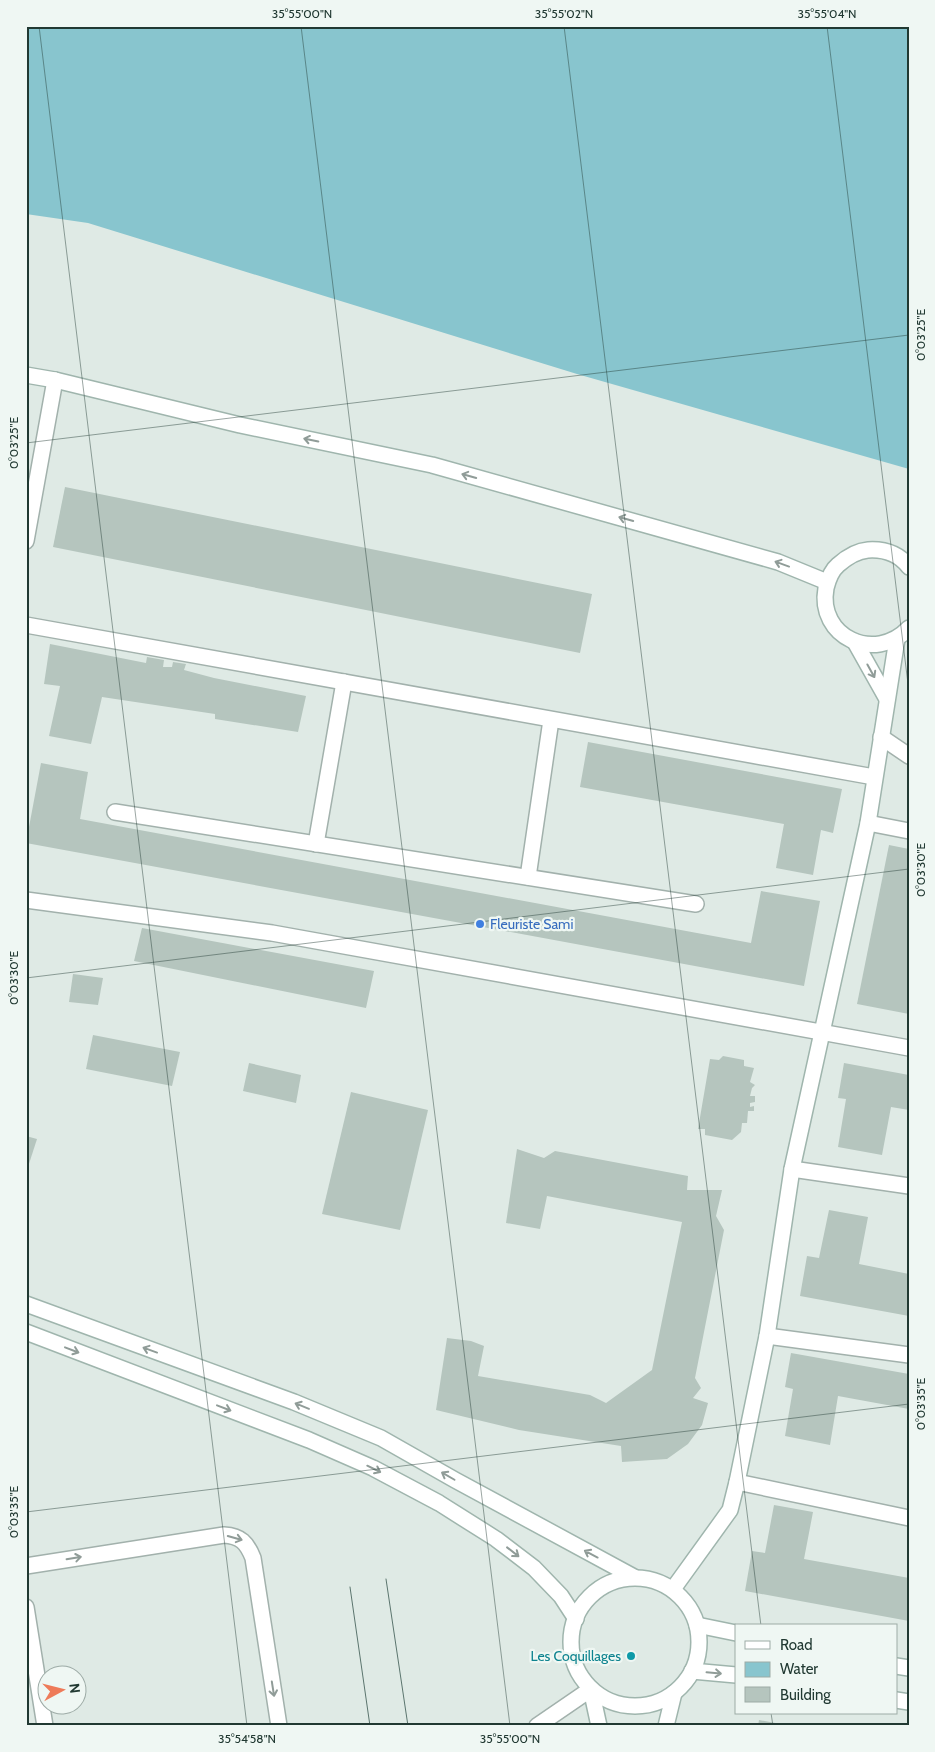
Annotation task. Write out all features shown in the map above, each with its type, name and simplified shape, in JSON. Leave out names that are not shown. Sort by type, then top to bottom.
[{"type":"street","points":[[26,375],[55,380],[240,425],[432,465],[778,562],[827,582]]},
{"type":"street","points":[[26,541],[55,380]]},
{"type":"street","points":[[909,567],[905,562],[892,554],[877,550],[861,551],[847,557],[835,568],[827,582],[825,596],[826,610],[832,624],[842,635],[855,642],[869,645],[884,644],[897,639],[909,628]]},
{"type":"street","points":[[26,626],[874,777]]},
{"type":"street","points":[[673,1589],[730,1510],[737,1482],[767,1336],[792,1169],[868,823],[897,639]]},
{"type":"street","points":[[855,642],[887,699]]},
{"type":"street","points":[[316,844],[344,682]]},
{"type":"street","points":[[528,877],[551,720]]},
{"type":"street","points":[[881,736],[909,756]]},
{"type":"street","points":[[115,812],[696,904]]},
{"type":"street","points":[[868,823],[909,831]]},
{"type":"street","points":[[26,900],[272,933],[909,1048]]},
{"type":"street","points":[[792,1169],[909,1186]]},
{"type":"street","points":[[26,1304],[294,1402],[381,1438],[634,1577]]},
{"type":"street","points":[[26,1332],[309,1440],[373,1468],[496,1539],[534,1568],[560,1596],[576,1619]]},
{"type":"street","points":[[767,1336],[909,1355]]},
{"type":"street","points":[[737,1482],[909,1518]]},
{"type":"street","points":[[26,1566],[224,1535],[234,1536],[242,1540],[253,1558],[279,1726]]},
{"type":"street","points":[[634,1577],[654,1580],[673,1589],[688,1605],[697,1625],[699,1641],[698,1656],[692,1671],[684,1683],[674,1693],[654,1704],[632,1706],[610,1701],[591,1689],[578,1672],[571,1650],[572,1628],[580,1607],[595,1590],[614,1581],[634,1577]]},
{"type":"street","points":[[26,1608],[45,1726]]},
{"type":"street","points":[[697,1625],[735,1633]]},
{"type":"street","points":[[692,1671],[735,1675]]},
{"type":"street","points":[[537,1726],[591,1689]]},
{"type":"street","points":[[591,1689],[598,1726]]},
{"type":"street","points":[[666,1726],[674,1693]]},
{"type":"water","points":[[26,26],[909,26],[909,469],[577,374],[88,223],[26,214]]},
{"type":"building","points":[[65,487],[592,594],[580,653],[53,547]]},
{"type":"building","points":[[50,644],[146,663],[147,657],[164,660],[163,667],[172,667],[173,662],[186,664],[184,670],[214,678],[306,696],[298,732],[215,719],[215,714],[102,697],[91,744],[49,736],[60,686],[44,684]]},
{"type":"building","points":[[588,742],[842,789],[833,833],[821,830],[813,875],[776,868],[784,824],[580,787]]},
{"type":"building","points":[[41,763],[88,772],[80,819],[751,943],[761,891],[820,901],[804,986],[26,843]]},
{"type":"building","points":[[889,845],[909,849],[909,1014],[857,1004]]},
{"type":"building","points":[[142,928],[374,971],[366,1008],[134,961]]},
{"type":"building","points":[[73,974],[103,978],[98,1005],[69,1002]]},
{"type":"building","points":[[93,1035],[180,1052],[172,1086],[86,1069]]},
{"type":"building","points":[[723,1056],[744,1060],[744,1066],[754,1068],[750,1082],[755,1085],[750,1096],[755,1096],[755,1102],[750,1103],[750,1107],[754,1106],[754,1111],[748,1111],[747,1123],[742,1123],[741,1132],[732,1140],[705,1135],[705,1129],[698,1129],[710,1059],[719,1060]]},
{"type":"building","points":[[249,1063],[301,1075],[296,1103],[243,1091]]},
{"type":"building","points":[[844,1063],[909,1075],[909,1110],[891,1107],[882,1155],[838,1147],[846,1099],[838,1098]]},
{"type":"building","points":[[351,1092],[428,1110],[400,1230],[322,1214]]},
{"type":"building","points":[[26,1136],[37,1139],[27,1170],[26,1170]]},
{"type":"building","points":[[517,1149],[544,1158],[555,1151],[688,1176],[687,1190],[722,1190],[716,1216],[724,1230],[695,1378],[701,1388],[693,1398],[708,1403],[702,1425],[688,1444],[667,1459],[622,1462],[621,1446],[519,1430],[436,1410],[447,1338],[471,1341],[484,1346],[478,1376],[590,1395],[606,1403],[652,1370],[682,1222],[547,1196],[540,1229],[506,1223]]},
{"type":"building","points":[[829,1210],[868,1217],[859,1264],[909,1274],[909,1316],[800,1296],[807,1256],[819,1258]]},
{"type":"building","points":[[791,1353],[909,1374],[909,1409],[838,1396],[830,1445],[785,1436],[793,1389],[785,1387]]},
{"type":"building","points":[[774,1505],[813,1512],[804,1559],[909,1578],[909,1621],[745,1591],[752,1551],[765,1553]]},
{"type":"building","points":[[759,1720],[786,1725],[786,1726],[758,1726]]},
{"type":"tram line","points":[[386,1579],[408,1726]]},
{"type":"tram line","points":[[350,1587],[370,1726]]},
{"type":"place","name":"Fleuriste Sami","points":[[480,924]]},
{"type":"place","name":"Les Coquillages","points":[[631,1656]]}]
